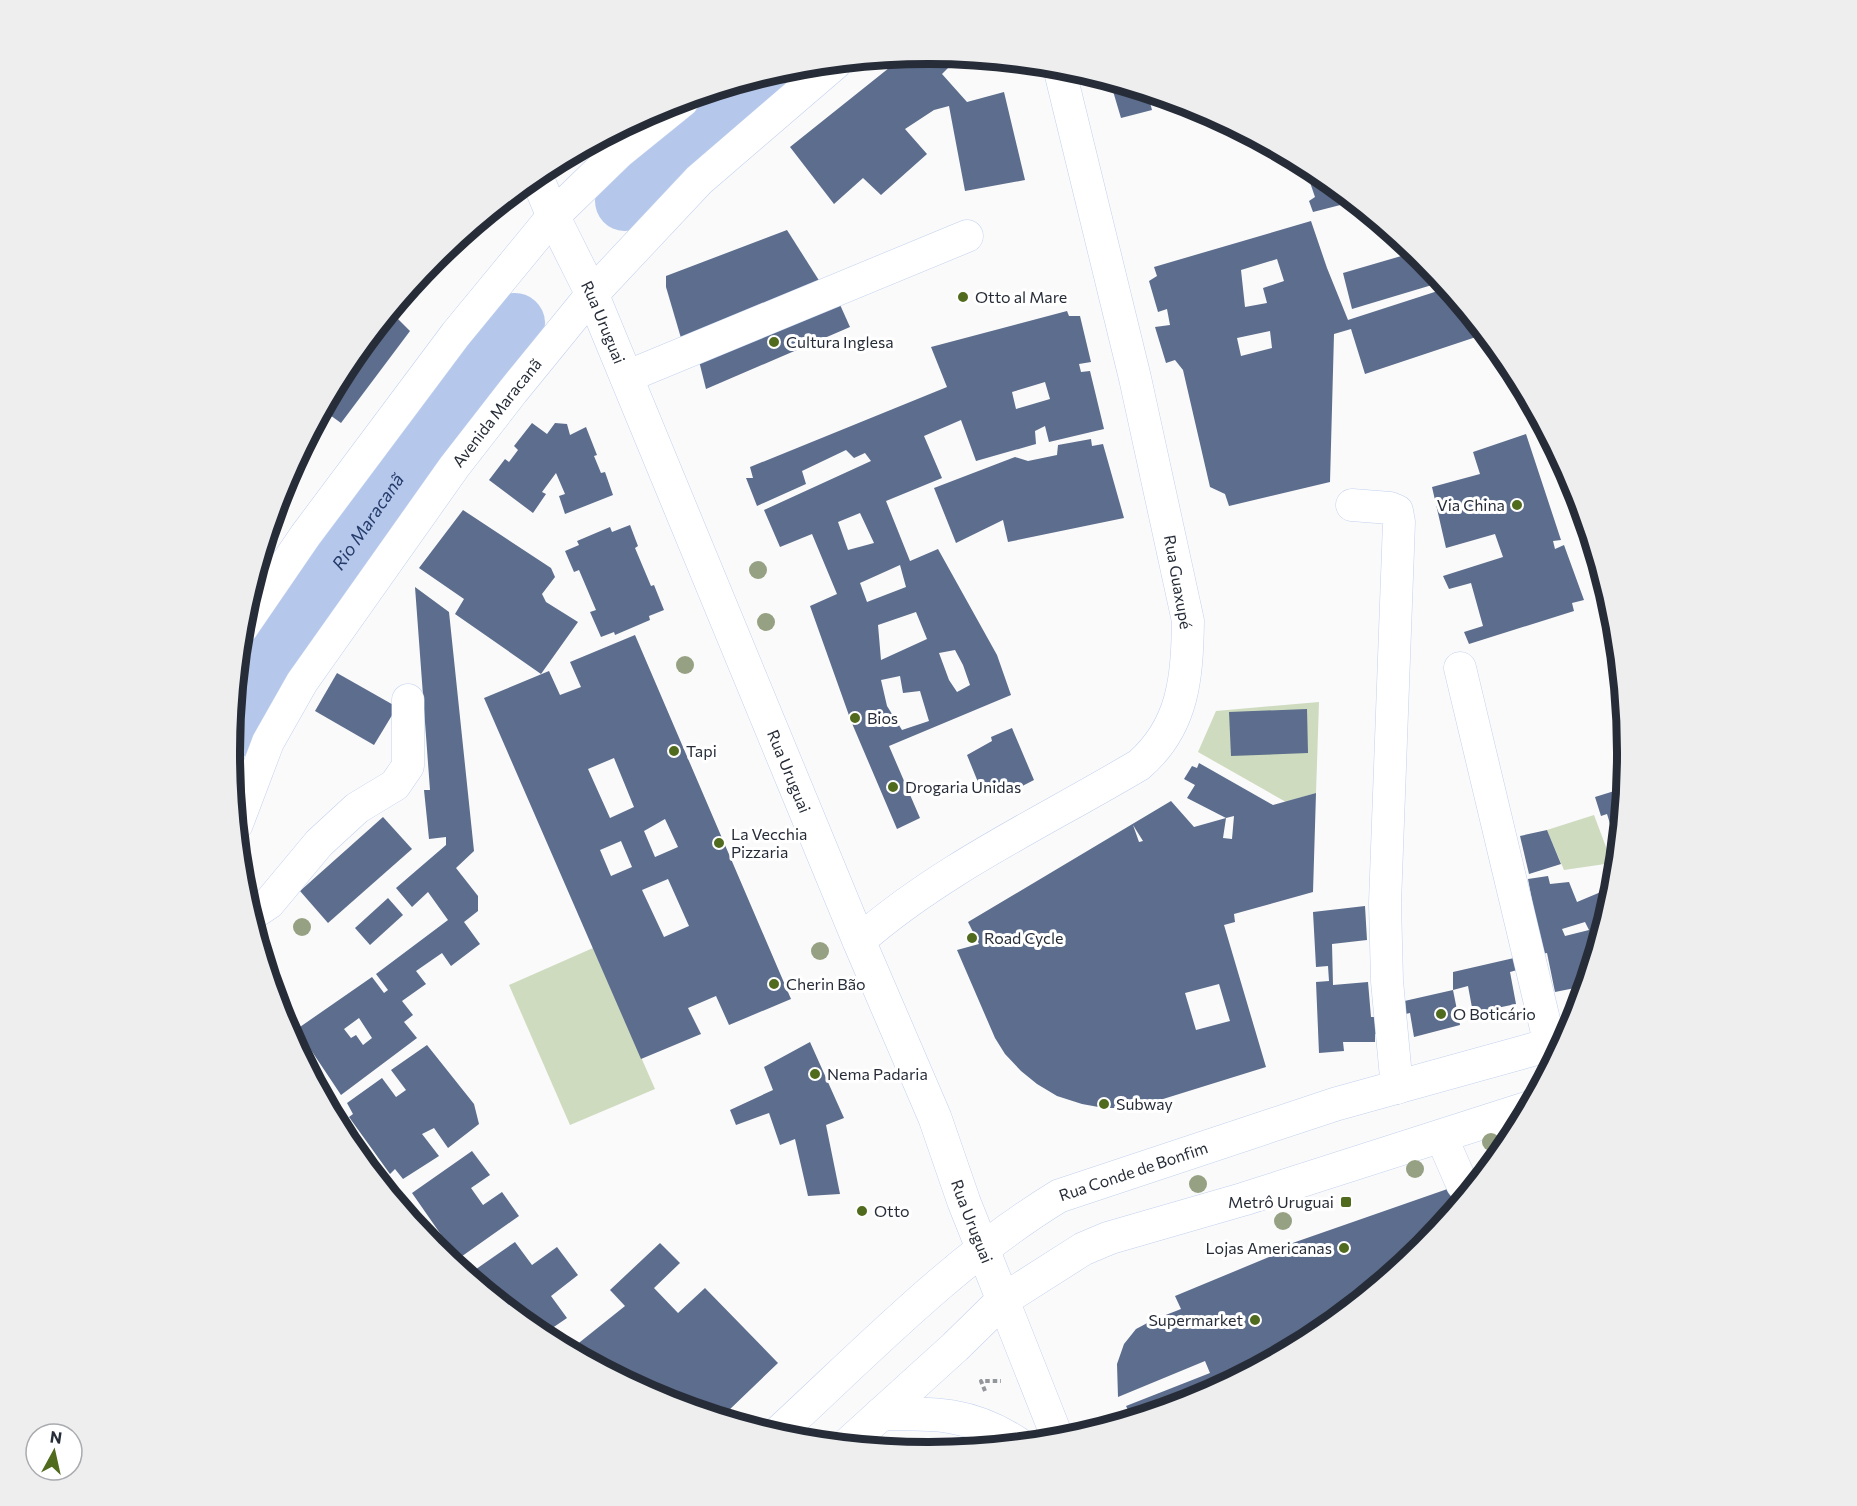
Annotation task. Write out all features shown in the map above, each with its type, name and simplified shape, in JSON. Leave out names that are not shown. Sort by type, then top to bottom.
[{"type":"main road","name":"Avenida Maracanã","points":[[592,294],[699,180],[824,73]]},
{"type":"main road","points":[[553,216],[619,152],[659,120]]},
{"type":"main road","name":"Rua Uruguai","points":[[540,185],[592,294],[859,941],[935,1118],[1003,1300]]},
{"type":"main road","name":"Rua Conde de Bonfim","points":[[786,1426],[918,1303],[982,1248],[1059,1196],[1336,1104],[1552,1044]]},
{"type":"main road","points":[[855,1437],[1003,1300],[1064,1260],[1109,1238],[1244,1199],[1516,1112]]},
{"type":"main road","points":[[882,1414],[930,1413],[955,1416],[992,1428],[1007,1437]]},
{"type":"street","name":"Rua Guaxupé","points":[[859,941],[888,915],[934,883],[1138,765],[1166,736],[1182,692],[1188,621],[1135,378],[1062,78]]},
{"type":"street","points":[[255,608],[305,536],[456,334],[553,216]]},
{"type":"street","points":[[626,377],[967,236]]},
{"type":"street","name":"Avenida Maracanã","points":[[242,810],[268,742],[302,682],[454,467],[592,294]]},
{"type":"street","points":[[1352,505],[1390,508],[1397,511],[1400,522],[1385,903],[1387,981],[1397,1089]]},
{"type":"street","points":[[1460,668],[1555,1037]]},
{"type":"street","points":[[258,910],[269,903],[319,843],[357,808],[395,785],[408,765],[408,700]]},
{"type":"street","points":[[1441,1136],[1462,1184]]},
{"type":"street","name":"Rua Uruguai","points":[[1003,1300],[1054,1430]]},
{"type":"green space","points":[[1319,702],[1316,793],[1286,802],[1198,752],[1216,711]]},
{"type":"green space","points":[[1594,815],[1609,855],[1608,864],[1564,870],[1547,830]]},
{"type":"green space","points":[[593,948],[655,1089],[570,1125],[509,985]]},
{"type":"building","points":[[949,65],[942,74],[967,102],[1004,92],[1025,180],[965,191],[949,106],[934,110],[905,129],[927,154],[881,195],[863,178],[834,204],[790,147],[892,66]]},
{"type":"building","points":[[1113,90],[1150,101],[1152,110],[1121,118]]},
{"type":"building","points":[[1309,180],[1344,204],[1313,212],[1309,201],[1315,197]]},
{"type":"building","points":[[1311,221],[1348,320],[1438,291],[1477,337],[1365,374],[1351,329],[1334,334],[1330,482],[1229,506],[1225,494],[1210,487],[1183,370],[1175,360],[1166,363],[1155,327],[1170,325],[1167,309],[1158,312],[1149,281],[1157,276],[1154,267]],"holes":[[[1277,259],[1284,281],[1263,288],[1267,303],[1245,307],[1241,270]],[[1270,331],[1272,348],[1241,356],[1237,338]]]},
{"type":"building","points":[[787,230],[820,282],[681,338],[666,287],[666,276]]},
{"type":"building","points":[[1404,255],[1433,285],[1352,309],[1343,273]]},
{"type":"building","name":"Cultura Inglesa","points":[[837,298],[850,327],[706,389],[698,357]]},
{"type":"building","points":[[408,303],[397,318],[410,331],[341,423],[329,414],[332,409],[356,370]]},
{"type":"building","points":[[1067,311],[1069,316],[1080,316],[1091,362],[1079,364],[1081,372],[1090,371],[1104,429],[1049,442],[1045,426],[1035,431],[1036,444],[976,461],[961,420],[924,436],[942,478],[886,501],[910,561],[938,549],[997,655],[1011,695],[889,746],[920,818],[897,829],[851,721],[810,606],[837,594],[812,534],[780,547],[764,510],[871,461],[865,453],[854,458],[846,450],[802,471],[806,484],[757,506],[746,478],[753,478],[750,467],[947,387],[931,347]],"holes":[[[1045,382],[1050,399],[1016,409],[1012,392]],[[860,513],[874,543],[848,550],[838,522]],[[900,565],[906,587],[867,602],[860,583]],[[916,612],[927,639],[881,660],[878,625]],[[955,650],[970,685],[957,692],[949,680],[939,653]],[[900,676],[903,693],[920,691],[929,721],[902,730],[887,706],[881,680]]]},
{"type":"building","points":[[532,423],[547,434],[555,423],[567,424],[570,435],[586,427],[597,455],[594,456],[601,473],[605,472],[613,495],[565,514],[559,496],[565,494],[556,473],[542,492],[546,494],[533,513],[489,480],[505,459],[509,462],[518,450],[514,446]]},
{"type":"building","points":[[1526,434],[1561,540],[1553,541],[1555,549],[1564,545],[1584,600],[1572,603],[1574,611],[1469,644],[1464,632],[1483,626],[1471,583],[1449,589],[1443,576],[1503,557],[1495,534],[1446,548],[1432,487],[1480,474],[1473,452]]},
{"type":"building","points":[[1091,439],[1092,446],[1103,444],[1124,518],[1008,542],[1003,520],[956,543],[934,488],[1015,457],[1028,461],[1057,455],[1058,445]]},
{"type":"building","points":[[463,510],[551,568],[555,577],[542,594],[546,602],[578,622],[541,674],[455,614],[464,599],[419,568]]},
{"type":"building","points":[[630,525],[638,546],[635,548],[664,610],[649,616],[650,620],[615,635],[614,632],[601,637],[590,612],[596,610],[579,570],[574,572],[565,551],[579,545],[577,541],[610,527],[612,532]]},
{"type":"building","points":[[415,587],[449,612],[474,851],[456,868],[478,896],[478,911],[464,922],[480,944],[451,966],[442,953],[416,971],[426,984],[402,1001],[413,1015],[404,1022],[417,1038],[341,1095],[298,1029],[372,977],[384,993],[388,990],[376,974],[448,920],[428,892],[412,907],[396,888],[446,845],[446,837],[429,839],[424,790],[430,790]],"holes":[[[359,1018],[372,1038],[363,1045],[356,1035],[351,1038],[344,1029]]]},
{"type":"building","points":[[635,635],[791,999],[729,1025],[716,996],[688,1008],[701,1034],[641,1059],[484,698],[549,671],[560,695],[581,687],[570,662]],"holes":[[[614,758],[634,807],[610,818],[588,769]],[[665,819],[678,847],[655,857],[644,831]],[[621,841],[632,867],[611,876],[600,850]],[[668,879],[689,926],[664,937],[642,890]]]},
{"type":"building","points":[[337,673],[397,707],[374,745],[315,711]]},
{"type":"building","points":[[1307,709],[1308,753],[1231,756],[1229,712]]},
{"type":"building","points":[[1012,728],[1034,780],[1007,794],[999,785],[982,792],[967,755],[992,741],[991,737]]},
{"type":"building","points":[[1199,763],[1273,805],[1316,793],[1313,892],[1234,914],[1235,922],[1224,925],[1266,1067],[1147,1104],[1126,1108],[1104,1108],[1057,1096],[1021,1071],[1005,1054],[995,1038],[957,950],[979,944],[968,922],[1171,801],[1194,827],[1226,818],[1187,798],[1195,785],[1184,779],[1192,766],[1197,768]],"holes":[[[1234,816],[1232,839],[1223,838],[1226,818]],[[1133,825],[1143,841],[1139,842]],[[1219,984],[1230,1021],[1196,1030],[1185,993]]]},
{"type":"building","points":[[1616,790],[1612,831],[1607,814],[1601,816],[1595,797]]},
{"type":"building","points":[[383,817],[412,849],[328,923],[300,891]]},
{"type":"building","points":[[1547,830],[1561,864],[1529,874],[1520,836]]},
{"type":"building","points":[[1548,876],[1550,884],[1569,882],[1577,902],[1603,891],[1594,931],[1575,988],[1555,992],[1547,953],[1542,954],[1528,879]],"holes":[[[1585,922],[1589,930],[1565,936],[1562,929]]]},
{"type":"building","points":[[388,898],[403,915],[370,945],[355,928]]},
{"type":"building","points":[[1365,906],[1367,940],[1332,944],[1333,985],[1368,982],[1371,1017],[1382,1017],[1383,1033],[1375,1034],[1375,1042],[1343,1042],[1344,1051],[1319,1053],[1316,982],[1329,981],[1328,966],[1316,967],[1313,912]]},
{"type":"building","points":[[1514,958],[1517,970],[1510,972],[1516,1004],[1473,1013],[1468,986],[1453,990],[1453,972]]},
{"type":"building","points":[[1453,990],[1460,1025],[1414,1037],[1410,1013],[1401,1015],[1400,1002]]},
{"type":"building","points":[[810,1042],[844,1118],[826,1125],[840,1194],[808,1196],[795,1139],[780,1145],[769,1113],[736,1125],[730,1110],[773,1090],[764,1067]]},
{"type":"building","points":[[427,1045],[474,1104],[479,1124],[448,1148],[434,1128],[422,1134],[439,1156],[403,1179],[395,1169],[390,1174],[349,1117],[353,1114],[347,1103],[382,1078],[396,1097],[406,1090],[391,1070]]},
{"type":"building","points":[[472,1151],[490,1175],[471,1188],[483,1205],[502,1192],[519,1216],[460,1257],[450,1248],[412,1193]]},
{"type":"building","points":[[1466,1182],[1415,1240],[1382,1271],[1311,1325],[1233,1370],[1192,1389],[1129,1411],[1126,1406],[1210,1373],[1205,1361],[1118,1397],[1117,1364],[1124,1344],[1136,1329],[1181,1309],[1175,1296],[1286,1250],[1284,1246]]},
{"type":"building","points":[[515,1242],[532,1265],[557,1247],[578,1275],[551,1296],[567,1318],[552,1329],[509,1299],[474,1270]]},
{"type":"building","points":[[660,1243],[680,1263],[654,1288],[678,1313],[705,1288],[778,1363],[728,1411],[665,1389],[577,1344],[625,1306],[610,1290]]},
{"type":"waterway","name":"Rio Maracanã","points":[[625,201],[747,89]]},
{"type":"waterway","name":"Rio Maracanã","points":[[241,713],[262,676],[453,399],[482,359],[515,323]]},
{"type":"place","name":"Otto al Mare","points":[[963,297]]},
{"type":"place","name":"Cultura Inglesa","points":[[774,342]]},
{"type":"place","name":"Via China","points":[[1517,505]]},
{"type":"place","name":"Bios","points":[[855,718]]},
{"type":"place","name":"Tapi","points":[[674,751]]},
{"type":"place","name":"Drogaria Unidas","points":[[893,787]]},
{"type":"place","name":"La Vecchia Pizzaria","points":[[719,843]]},
{"type":"place","name":"Road Cycle","points":[[972,938]]},
{"type":"place","name":"Cherin Bão","points":[[774,984]]},
{"type":"place","name":"O Boticário","points":[[1441,1014]]},
{"type":"place","name":"Nema Padaria","points":[[815,1074]]},
{"type":"place","name":"Subway","points":[[1104,1104]]},
{"type":"place","name":"Metrô Uruguai","points":[[1346,1202]]},
{"type":"place","name":"Otto","points":[[862,1211]]},
{"type":"place","name":"Lojas Americanas","points":[[1344,1248]]},
{"type":"place","name":"Supermarket","points":[[1255,1320]]}]
